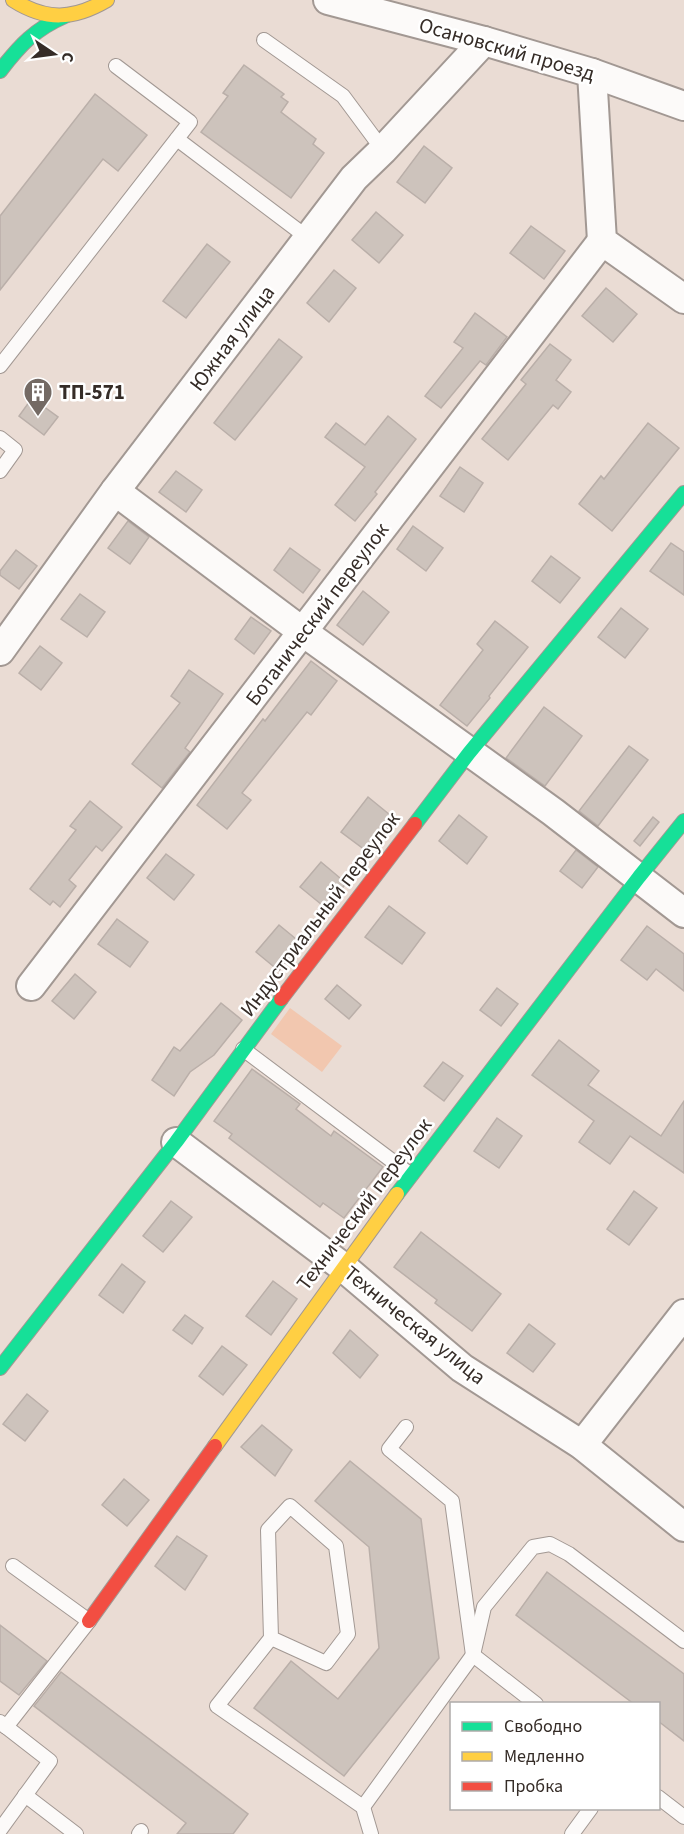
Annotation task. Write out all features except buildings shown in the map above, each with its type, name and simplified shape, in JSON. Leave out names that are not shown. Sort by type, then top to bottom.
[{"type":"street","points":[[13,0],[24,8],[44,15],[65,16]]},
{"type":"street","points":[[0,71],[35,31],[65,16],[86,12],[107,0]]},
{"type":"street","name":"Осановский проезд","points":[[328,0],[484,41],[592,73],[684,106]]},
{"type":"street","name":"Южная улица","points":[[0,651],[115,491],[354,178],[484,41]]},
{"type":"street","points":[[592,73],[602,241],[684,299]]},
{"type":"street","name":"Ботанический переулок","points":[[31,986],[602,241]]},
{"type":"street","points":[[115,491],[303,632],[553,812],[639,876],[684,913]]},
{"type":"street","name":"Индустриальный переулок","points":[[0,1368],[176,1142],[243,1050],[469,753],[684,493]]},
{"type":"street","name":"Технический переулок","points":[[89,1621],[411,1175],[639,876],[684,821]]},
{"type":"street","name":"Техническая улица","points":[[176,1142],[343,1267],[462,1368],[582,1445],[684,1527]]},
{"type":"street","points":[[582,1445],[684,1314]]},
{"type":"lane","points":[[264,40],[343,96],[383,150]]},
{"type":"lane","points":[[0,366],[190,122],[116,66]]},
{"type":"lane","points":[[177,139],[308,238]]},
{"type":"lane","points":[[0,438],[15,450],[0,471]]},
{"type":"lane","points":[[243,1050],[411,1175]]},
{"type":"lane","points":[[406,1427],[390,1449],[452,1501],[473,1655],[533,1702]]},
{"type":"lane","points":[[271,1638],[326,1663],[348,1634],[336,1546],[290,1506],[268,1530],[271,1638],[217,1706],[363,1807],[371,1834]]},
{"type":"lane","points":[[363,1807],[473,1655],[484,1607],[533,1547],[550,1544],[569,1554],[684,1641]]},
{"type":"lane","points":[[0,1830],[50,1761],[3,1725],[89,1621],[13,1566]]},
{"type":"lane","points":[[25,1795],[76,1834]]},
{"type":"lane","points":[[660,1798],[684,1816]]},
{"type":"lane","points":[[572,1834],[590,1810]]},
{"type":"shaded area","points":[[290,1008],[342,1046],[322,1072],[271,1034]]},
{"type":"traffic: fast","points":[[0,71],[29,39],[45,26],[65,16]]},
{"type":"traffic: fast","points":[[415,824],[469,753],[684,493]]},
{"type":"traffic: fast","points":[[397,1194],[684,821]]},
{"type":"traffic: fast","points":[[0,1368],[176,1142],[281,999]]},
{"type":"traffic: slow","points":[[13,0],[48,15],[83,11],[107,0]]},
{"type":"traffic: slow","points":[[215,1446],[397,1194]]},
{"type":"traffic: jam","points":[[281,999],[415,824]]},
{"type":"traffic: jam","points":[[89,1621],[215,1446]]},
{"type":"place","name":"ТП-571","points":[[38,418]]}]
